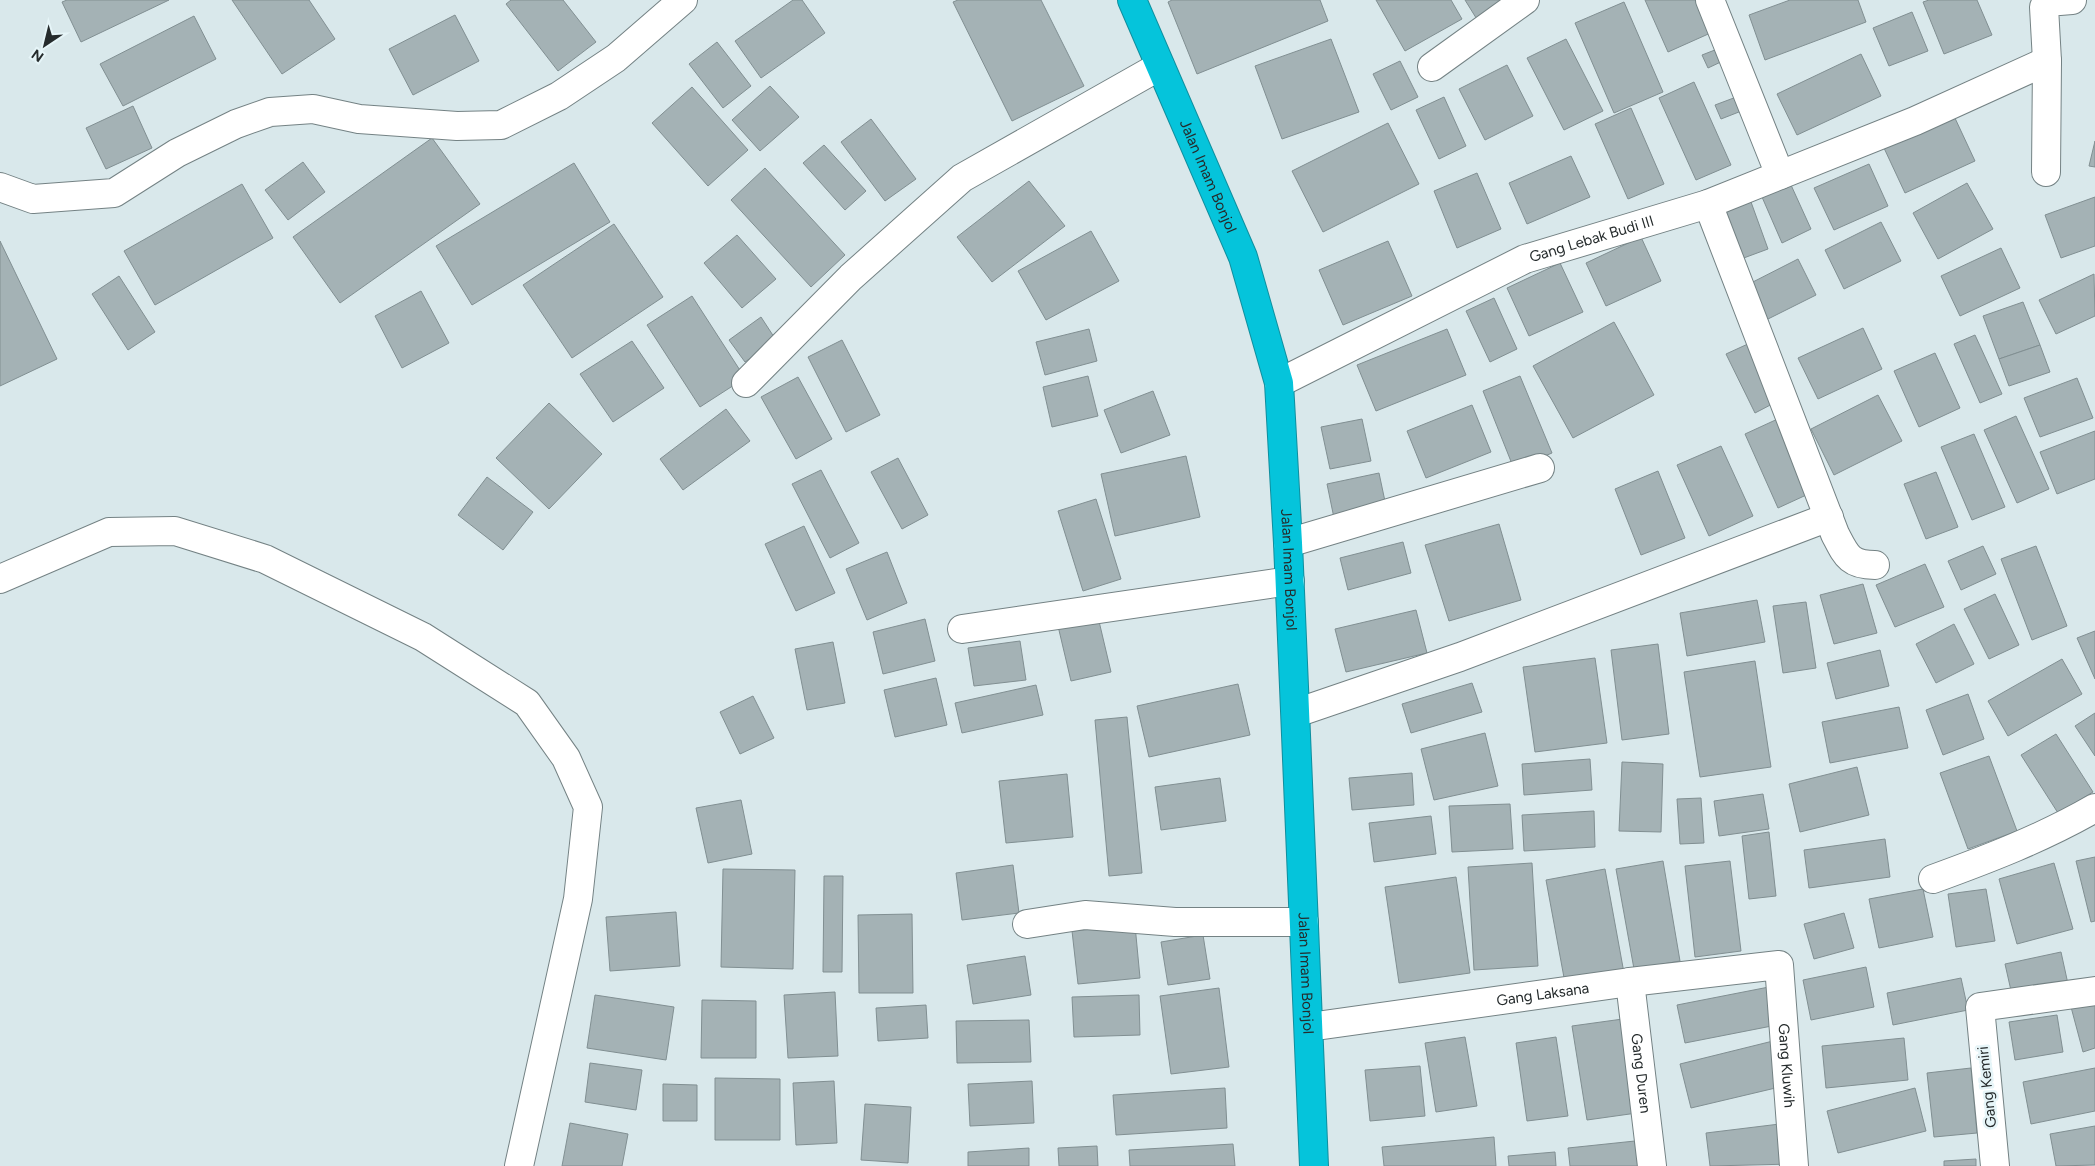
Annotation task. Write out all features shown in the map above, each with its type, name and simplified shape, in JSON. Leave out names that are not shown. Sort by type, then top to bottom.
[{"type":"highway","name":"Jalan Imam Bonjol","points":[[1132,0],[1242,257],[1279,383],[1296,712],[1314,1166]]},
{"type":"street","points":[[0,186],[33,199],[114,193],[177,153],[236,124],[270,112],[313,109],[359,119],[457,126],[501,125],[559,96],[616,58],[683,0]]},
{"type":"street","points":[[1432,68],[1525,0]]},
{"type":"street","points":[[1710,0],[1780,175]]},
{"type":"street","points":[[2046,172],[2047,61],[2043,12],[2060,1]]},
{"type":"street","name":"Gang Lebak Budi III","points":[[1279,383],[1526,259],[1708,204],[1915,121],[2047,61]]},
{"type":"street","points":[[746,383],[851,277],[962,178],[1160,66]]},
{"type":"street","points":[[1708,204],[1835,534],[1849,558],[1860,565],[1874,565]]},
{"type":"street","points":[[1288,543],[1540,468]]},
{"type":"street","points":[[1296,712],[1460,657],[1829,518]]},
{"type":"street","points":[[0,579],[110,532],[175,531],[265,559],[424,638],[526,703],[566,758],[588,807],[578,899],[519,1166]]},
{"type":"street","points":[[962,629],[1290,581]]},
{"type":"street","points":[[1933,879],[1975,864],[2060,828],[2095,808]]},
{"type":"street","points":[[1026,924],[1084,916],[1175,922],[1304,922]]},
{"type":"street","name":"Gang Laksana","points":[[1309,1027],[1630,982],[1779,965]]},
{"type":"street","name":"Gang Kluwih","points":[[1779,965],[1794,1166]]},
{"type":"street","name":"Gang Duren","points":[[1630,982],[1652,1166]]},
{"type":"street","name":"Gang Kemiri","points":[[1995,1166],[1980,1007],[2095,991]]},
{"type":"building","points":[[67,0],[169,0],[81,42],[62,2]]},
{"type":"building","points":[[232,0],[309,0],[335,39],[282,74]]},
{"type":"building","points":[[511,0],[563,0],[596,42],[558,71],[506,4]]},
{"type":"building","points":[[793,0],[802,0],[825,33],[761,78],[735,41]]},
{"type":"building","points":[[958,0],[1041,0],[1084,86],[1012,121],[953,2]]},
{"type":"building","points":[[1172,0],[1320,0],[1328,21],[1197,74],[1168,2]]},
{"type":"building","points":[[1376,0],[1451,0],[1462,19],[1405,51]]},
{"type":"building","points":[[1465,0],[1512,0],[1478,21]]},
{"type":"building","points":[[1645,0],[1701,0],[1715,31],[1668,52]]},
{"type":"building","points":[[1790,0],[1858,0],[1866,22],[1765,60],[1749,15]]},
{"type":"building","points":[[1929,0],[1977,0],[1992,35],[1944,54],[1923,2]]},
{"type":"building","points":[[1624,2],[1663,92],[1614,113],[1575,23]]},
{"type":"building","points":[[1912,12],[1928,51],[1889,66],[1873,28]]},
{"type":"building","points":[[455,15],[479,61],[413,95],[389,49]]},
{"type":"building","points":[[194,16],[216,59],[123,106],[100,64]]},
{"type":"building","points":[[1331,39],[1359,112],[1282,139],[1255,66]]},
{"type":"building","points":[[1566,39],[1603,111],[1564,130],[1527,58]]},
{"type":"building","points":[[717,42],[751,86],[723,108],[689,64]]},
{"type":"building","points":[[1720,48],[1725,60],[1708,68],[1702,55]]},
{"type":"building","points":[[1861,54],[1881,96],[1797,135],[1777,94]]},
{"type":"building","points":[[1400,61],[1418,97],[1391,110],[1373,74]]},
{"type":"building","points":[[1507,65],[1533,116],[1485,140],[1459,89]]},
{"type":"building","points":[[1694,82],[1731,165],[1696,180],[1659,98]]},
{"type":"building","points":[[770,86],[799,117],[760,151],[732,120]]},
{"type":"building","points":[[692,87],[748,150],[708,186],[652,123]]},
{"type":"building","points":[[1739,96],[1744,110],[1721,119],[1715,105]]},
{"type":"building","points":[[1444,97],[1466,146],[1439,159],[1416,110]]},
{"type":"building","points":[[133,106],[152,148],[106,169],[86,128]]},
{"type":"building","points":[[1631,108],[1664,184],[1628,199],[1595,124]]},
{"type":"building","points":[[1954,116],[1975,161],[1905,193],[1884,148]]},
{"type":"building","points":[[871,119],[916,179],[885,201],[841,142]]},
{"type":"building","points":[[1388,123],[1419,184],[1323,232],[1292,171]]},
{"type":"building","points":[[432,138],[480,204],[340,303],[293,237]]},
{"type":"building","points":[[2095,141],[2095,167],[2089,166]]},
{"type":"building","points":[[824,145],[866,191],[845,210],[803,163]]},
{"type":"building","points":[[1571,156],[1590,197],[1527,224],[1509,183]]},
{"type":"building","points":[[303,162],[325,192],[288,220],[265,190]]},
{"type":"building","points":[[574,163],[610,222],[472,305],[436,246]]},
{"type":"building","points":[[1869,164],[1888,206],[1834,230],[1814,188]]},
{"type":"building","points":[[765,168],[845,255],[811,287],[731,200]]},
{"type":"building","points":[[1477,173],[1501,229],[1457,248],[1434,191]]},
{"type":"building","points":[[1029,181],[1065,226],[992,282],[957,237]]},
{"type":"building","points":[[1967,183],[1993,229],[1938,259],[1913,213]]},
{"type":"building","points":[[242,184],[273,238],[155,305],[124,251]]},
{"type":"building","points":[[1791,185],[1811,229],[1782,243],[1762,197]]},
{"type":"building","points":[[2095,197],[2095,246],[2061,258],[2045,215]]},
{"type":"building","points":[[1751,202],[1768,249],[1741,259],[1725,212]]},
{"type":"building","points":[[1881,222],[1901,261],[1844,289],[1825,250]]},
{"type":"building","points":[[614,224],[663,297],[572,358],[523,285]]},
{"type":"building","points":[[1091,231],[1119,281],[1046,320],[1018,271]]},
{"type":"building","points":[[737,235],[776,279],[742,308],[704,263]]},
{"type":"building","points":[[1641,237],[1661,281],[1606,306],[1586,263]]},
{"type":"building","points":[[0,241],[57,359],[0,386]]},
{"type":"building","points":[[1388,241],[1412,296],[1343,325],[1319,270]]},
{"type":"building","points":[[2001,248],[2020,288],[1960,316],[1941,276]]},
{"type":"building","points":[[1798,259],[1816,295],[1764,321],[1745,286]]},
{"type":"building","points":[[1560,263],[1583,312],[1529,336],[1507,288]]},
{"type":"building","points":[[2094,274],[2095,316],[2056,334],[2039,300]]},
{"type":"building","points":[[119,276],[155,332],[128,350],[92,294]]},
{"type":"building","points":[[421,291],[449,343],[402,368],[375,316]]},
{"type":"building","points":[[692,296],[745,378],[700,407],[647,325]]},
{"type":"building","points":[[1494,298],[1517,349],[1490,362],[1466,311]]},
{"type":"building","points":[[2023,302],[2040,345],[1999,359],[1983,316]]},
{"type":"building","points":[[761,317],[776,340],[745,362],[729,340]]},
{"type":"building","points":[[1614,322],[1654,395],[1573,438],[1533,366]]},
{"type":"building","points":[[1863,328],[1882,369],[1818,399],[1798,358]]},
{"type":"building","points":[[1089,329],[1097,361],[1045,375],[1036,342]]},
{"type":"building","points":[[1447,329],[1466,375],[1376,411],[1357,365]]},
{"type":"building","points":[[1975,335],[2002,394],[1980,403],[1954,344]]},
{"type":"building","points":[[842,340],[880,415],[846,432],[808,357]]},
{"type":"building","points":[[632,341],[664,388],[613,422],[580,374]]},
{"type":"building","points":[[1750,343],[1778,401],[1755,413],[1726,354]]},
{"type":"building","points":[[2040,345],[2050,372],[2009,386],[1999,359]]},
{"type":"building","points":[[1935,353],[1960,408],[1919,427],[1894,371]]},
{"type":"building","points":[[1088,376],[1098,416],[1052,427],[1043,387]]},
{"type":"building","points":[[1520,376],[1552,453],[1514,469],[1483,391]]},
{"type":"building","points":[[798,377],[832,439],[796,459],[761,397]]},
{"type":"building","points":[[2077,378],[2093,418],[2040,437],[2024,398]]},
{"type":"building","points":[[1153,391],[1170,435],[1121,453],[1104,410]]},
{"type":"building","points":[[1878,395],[1902,441],[1834,475],[1811,429]]},
{"type":"building","points":[[549,403],[602,454],[549,509],[496,458]]},
{"type":"building","points":[[1472,405],[1491,452],[1426,478],[1407,431]]},
{"type":"building","points":[[726,409],[750,441],[683,490],[660,459]]},
{"type":"building","points":[[2016,416],[2049,489],[2017,503],[1984,430]]},
{"type":"building","points":[[1782,417],[1815,491],[1778,508],[1745,434]]},
{"type":"building","points":[[1362,419],[1371,461],[1330,469],[1321,427]]},
{"type":"building","points":[[2095,431],[2095,479],[2057,494],[2040,452]]},
{"type":"building","points":[[1974,434],[2005,507],[1972,520],[1941,447]]},
{"type":"building","points":[[1721,446],[1753,516],[1709,536],[1677,465]]},
{"type":"building","points":[[1186,456],[1200,517],[1115,536],[1101,474]]},
{"type":"building","points":[[898,458],[928,515],[902,529],[871,472]]},
{"type":"building","points":[[821,470],[859,543],[830,558],[792,484]]},
{"type":"building","points":[[1658,471],[1685,538],[1641,555],[1615,489]]},
{"type":"building","points":[[1936,472],[1958,527],[1926,539],[1904,484]]},
{"type":"building","points":[[1379,473],[1386,506],[1334,518],[1327,484]]},
{"type":"building","points":[[487,477],[533,512],[503,550],[458,515]]},
{"type":"building","points":[[1096,499],[1121,579],[1083,591],[1058,511]]},
{"type":"building","points":[[1499,524],[1521,600],[1449,621],[1425,545]]},
{"type":"building","points":[[804,526],[835,593],[796,611],[765,544]]},
{"type":"building","points":[[1403,542],[1411,573],[1348,590],[1340,558]]},
{"type":"building","points":[[1983,546],[1996,574],[1961,590],[1948,561]]},
{"type":"building","points":[[2036,546],[2067,626],[2032,640],[2001,559]]},
{"type":"building","points":[[887,552],[907,603],[867,620],[846,569]]},
{"type":"building","points":[[1925,564],[1944,607],[1895,627],[1876,585]]},
{"type":"building","points":[[1863,584],[1877,633],[1834,644],[1820,595]]},
{"type":"building","points":[[1995,594],[2019,645],[1989,659],[1964,609]]},
{"type":"building","points":[[1757,600],[1765,642],[1687,656],[1680,613]]},
{"type":"building","points":[[1806,602],[1816,668],[1783,673],[1773,606]]},
{"type":"building","points":[[1416,610],[1427,653],[1346,672],[1335,629]]},
{"type":"building","points":[[1098,617],[1111,672],[1071,681],[1058,626]]},
{"type":"building","points":[[925,619],[935,661],[883,674],[873,632]]},
{"type":"building","points":[[1954,624],[1974,664],[1936,683],[1916,644]]},
{"type":"building","points":[[2095,631],[2095,679],[2077,638]]},
{"type":"building","points":[[1020,641],[1026,680],[974,686],[968,648]]},
{"type":"building","points":[[833,642],[845,703],[807,710],[795,649]]},
{"type":"building","points":[[1658,644],[1669,734],[1622,740],[1611,650]]},
{"type":"building","points":[[1880,650],[1889,686],[1836,699],[1827,663]]},
{"type":"building","points":[[1595,658],[1607,743],[1535,752],[1523,667]]},
{"type":"building","points":[[2062,659],[2082,694],[2008,736],[1988,701]]},
{"type":"building","points":[[1755,661],[1771,767],[1700,777],[1684,672]]},
{"type":"building","points":[[936,678],[947,725],[895,737],[884,690]]},
{"type":"building","points":[[1472,683],[1482,712],[1411,733],[1402,704]]},
{"type":"building","points":[[1238,684],[1250,735],[1149,757],[1137,706]]},
{"type":"building","points":[[1036,685],[1043,715],[962,733],[955,703]]},
{"type":"building","points":[[1968,694],[1984,739],[1943,755],[1926,710]]},
{"type":"building","points":[[753,696],[774,738],[740,754],[720,712]]},
{"type":"building","points":[[1899,707],[1908,748],[1830,763],[1822,722]]},
{"type":"building","points":[[2095,713],[2095,756],[2075,726]]},
{"type":"building","points":[[1127,717],[1142,873],[1109,876],[1095,720]]},
{"type":"building","points":[[1485,733],[1498,786],[1434,800],[1421,749]]},
{"type":"building","points":[[2056,734],[2093,792],[2058,813],[2021,755]]},
{"type":"building","points":[[1989,756],[2017,831],[1968,849],[1940,773]]},
{"type":"building","points":[[1590,759],[1592,790],[1524,795],[1522,764]]},
{"type":"building","points":[[1622,762],[1663,764],[1661,832],[1619,831]]},
{"type":"building","points":[[1857,767],[1869,815],[1800,832],[1789,784]]},
{"type":"building","points":[[1412,773],[1414,805],[1352,810],[1349,778]]},
{"type":"building","points":[[1067,774],[1073,837],[1006,843],[999,781]]},
{"type":"building","points":[[1220,778],[1226,821],[1161,830],[1155,787]]},
{"type":"building","points":[[1763,794],[1769,829],[1719,836],[1714,801]]},
{"type":"building","points":[[1701,798],[1704,843],[1680,844],[1677,799]]},
{"type":"building","points":[[741,800],[752,854],[708,863],[696,808]]},
{"type":"building","points":[[1510,804],[1513,849],[1452,852],[1449,806]]},
{"type":"building","points":[[1594,811],[1595,847],[1524,851],[1522,815]]},
{"type":"building","points":[[1431,816],[1436,854],[1374,862],[1369,823]]},
{"type":"building","points":[[1769,832],[1776,896],[1749,899],[1742,836]]},
{"type":"building","points":[[1885,839],[1890,877],[1809,888],[1804,850]]},
{"type":"building","points":[[2095,857],[2095,921],[2091,922],[2076,861]]},
{"type":"building","points":[[1663,861],[1680,961],[1634,969],[1616,869]]},
{"type":"building","points":[[1730,861],[1741,951],[1695,957],[1685,866]]},
{"type":"building","points":[[1532,863],[1538,966],[1474,970],[1468,867]]},
{"type":"building","points":[[2054,863],[2073,929],[2017,944],[1999,879]]},
{"type":"building","points":[[1013,865],[1019,913],[962,920],[956,873]]},
{"type":"building","points":[[723,869],[795,870],[793,969],[721,967]]},
{"type":"building","points":[[1605,869],[1624,973],[1565,983],[1546,880]]},
{"type":"building","points":[[824,876],[843,876],[842,972],[823,972]]},
{"type":"building","points":[[1456,877],[1470,973],[1399,983],[1385,887]]},
{"type":"building","points":[[1923,889],[1933,937],[1879,948],[1869,899]]},
{"type":"building","points":[[1986,889],[1995,941],[1956,947],[1948,894]]},
{"type":"building","points":[[676,912],[680,966],[610,971],[606,917]]},
{"type":"building","points":[[1844,913],[1854,948],[1814,959],[1804,924]]},
{"type":"building","points":[[912,914],[913,993],[859,993],[858,915]]},
{"type":"building","points":[[1135,925],[1140,978],[1078,984],[1072,931]]},
{"type":"building","points":[[1203,935],[1210,979],[1168,985],[1161,942]]},
{"type":"building","points":[[2061,952],[2068,984],[2012,995],[2005,964]]},
{"type":"building","points":[[1025,956],[1031,995],[973,1004],[967,965]]},
{"type":"building","points":[[1866,967],[1874,1007],[1811,1020],[1803,980]]},
{"type":"building","points":[[1961,978],[1968,1010],[1893,1025],[1887,993]]},
{"type":"building","points":[[1774,986],[1782,1024],[1685,1043],[1677,1005]]},
{"type":"building","points":[[1219,988],[1229,1067],[1171,1074],[1160,996]]},
{"type":"building","points":[[835,992],[838,1056],[788,1058],[784,995]]},
{"type":"building","points":[[595,995],[674,1007],[666,1060],[587,1048]]},
{"type":"building","points":[[1139,995],[1140,1035],[1074,1037],[1072,997]]},
{"type":"building","points":[[702,1000],[756,1001],[756,1058],[701,1058]]},
{"type":"building","points":[[2095,1001],[2095,1048],[2083,1052],[2071,1007]]},
{"type":"building","points":[[926,1005],[928,1038],[878,1041],[876,1008]]},
{"type":"building","points":[[2057,1015],[2063,1052],[2015,1060],[2009,1022]]},
{"type":"building","points":[[1630,1018],[1644,1112],[1587,1120],[1572,1026]]},
{"type":"building","points":[[1029,1020],[1031,1062],[957,1063],[956,1021]]},
{"type":"building","points":[[1465,1037],[1477,1106],[1436,1112],[1425,1043]]},
{"type":"building","points":[[1556,1037],[1568,1116],[1527,1121],[1516,1043]]},
{"type":"building","points":[[1904,1038],[1908,1080],[1826,1088],[1822,1046]]},
{"type":"building","points":[[1773,1041],[1784,1086],[1691,1108],[1680,1064]]},
{"type":"building","points":[[590,1063],[642,1070],[636,1110],[585,1102]]},
{"type":"building","points":[[1420,1066],[1425,1116],[1370,1121],[1365,1070]]},
{"type":"building","points":[[1971,1068],[1977,1133],[1934,1137],[1927,1073]]},
{"type":"building","points":[[2095,1068],[2095,1111],[2031,1124],[2023,1082]]},
{"type":"building","points":[[715,1078],[780,1079],[780,1140],[715,1140]]},
{"type":"building","points":[[834,1081],[837,1143],[796,1145],[793,1083]]},
{"type":"building","points":[[1032,1081],[1034,1123],[970,1126],[968,1084]]},
{"type":"building","points":[[663,1084],[697,1085],[697,1121],[663,1121]]},
{"type":"building","points":[[1225,1088],[1227,1128],[1116,1135],[1113,1095]]},
{"type":"building","points":[[1915,1088],[1926,1131],[1838,1153],[1827,1111]]},
{"type":"building","points":[[865,1104],[911,1107],[908,1163],[861,1160]]},
{"type":"building","points":[[570,1123],[628,1134],[622,1166],[562,1166]]},
{"type":"building","points":[[1788,1123],[1793,1164],[1710,1166],[1706,1133]]},
{"type":"building","points":[[2095,1126],[2095,1165],[2056,1166],[2050,1134]]},
{"type":"building","points":[[1494,1137],[1496,1166],[1384,1166],[1382,1147]]},
{"type":"building","points":[[1635,1141],[1638,1166],[1570,1166],[1568,1148]]},
{"type":"building","points":[[1233,1144],[1235,1166],[1130,1166],[1129,1150]]},
{"type":"building","points":[[1097,1146],[1098,1166],[1059,1166],[1058,1148]]},
{"type":"building","points":[[1029,1148],[1029,1166],[968,1166],[968,1152]]},
{"type":"building","points":[[1555,1152],[1556,1166],[1509,1166],[1508,1156]]},
{"type":"building","points":[[1976,1159],[1976,1166],[1944,1166],[1944,1161]]}]
